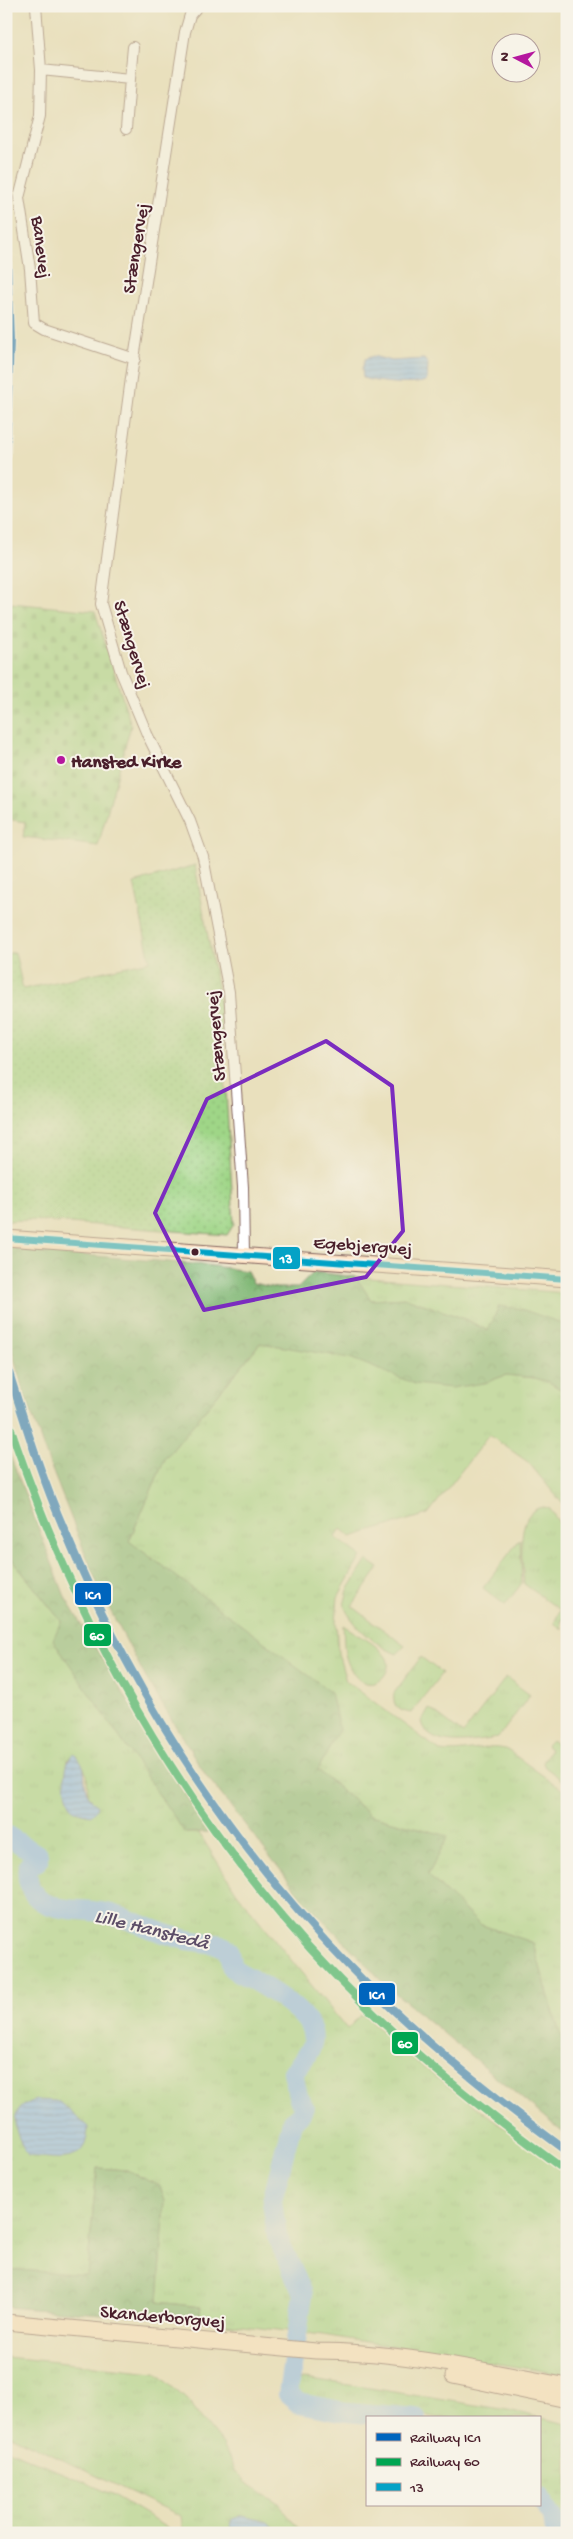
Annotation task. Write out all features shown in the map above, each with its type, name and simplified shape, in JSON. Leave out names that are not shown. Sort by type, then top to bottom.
[{"type":"main road","name":"Egebjergvej","points":[[6,1238],[567,1279]]},
{"type":"main road","name":"Skanderborgvej","points":[[6,2322],[313,2350],[348,2351],[452,2366],[567,2386]]},
{"type":"main road","name":"Skanderborgvej","points":[[313,2350],[347,2358],[450,2375],[567,2400]]},
{"type":"street","name":"Banevej","points":[[36,6],[41,70],[40,116],[20,198],[30,269],[34,323],[44,329],[135,359]]},
{"type":"street","name":"Stængervej","points":[[198,6],[190,15],[185,32],[135,359],[101,604],[121,672],[147,734],[190,821],[203,857],[229,992],[243,1187],[244,1255]]},
{"type":"street","points":[[126,129],[133,47]]},
{"type":"street","points":[[41,70],[130,79]]},
{"type":"highlighted area","points":[[326,1041],[392,1086],[403,1231],[366,1277],[204,1310],[155,1213],[207,1099]]},
{"type":"green space","points":[[11,603],[95,611],[131,725],[98,846],[23,837],[25,822],[6,819],[6,645]]},
{"type":"green space","points":[[195,865],[221,1008],[234,1224],[227,1235],[30,1220],[6,1221],[6,954],[15,952],[23,989],[150,961],[134,883]]},
{"type":"green space","points":[[6,1246],[22,1250],[206,1265],[247,1271],[253,1283],[276,1288],[298,1288],[314,1272],[356,1277],[371,1300],[406,1298],[465,1319],[488,1331],[499,1306],[521,1309],[567,1325],[567,1393],[549,1382],[535,1378],[506,1375],[484,1383],[451,1388],[415,1384],[350,1358],[260,1343],[165,1459],[129,1541],[331,1692],[339,1729],[318,1770],[370,1815],[448,1836],[428,1875],[479,1924],[533,1943],[567,2058],[567,2136],[388,1987],[305,1901],[205,1774],[146,1678],[101,1593],[45,1452],[22,1387],[6,1328]]},
{"type":"green space","points":[[356,1277],[567,1293],[567,1325],[543,1317],[489,1331],[465,1319],[406,1298],[371,1300]]},
{"type":"green space","points":[[261,1342],[350,1358],[383,1369],[484,1383],[506,1375],[535,1378],[549,1382],[567,1393],[567,1509],[528,1462],[489,1435],[428,1514],[351,1537],[341,1529],[335,1537],[361,1556],[338,1597],[336,1622],[338,1653],[346,1681],[440,1751],[506,1749],[567,1793],[567,2058],[533,1943],[479,1924],[428,1875],[447,1836],[370,1815],[318,1770],[338,1729],[129,1541],[165,1459]]},
{"type":"green space","points":[[6,1445],[66,1599],[208,1832],[185,1833],[53,1640],[61,1621],[6,1552]]},
{"type":"green space","points":[[544,1507],[550,1509],[567,1535],[567,1618],[561,1621],[562,1629],[554,1623],[560,1610],[524,1584],[522,1538],[524,1526],[534,1510]]},
{"type":"green space","points":[[520,1539],[522,1583],[505,1605],[483,1588]]},
{"type":"green space","points":[[6,1552],[61,1621],[185,1833],[199,1833],[237,1893],[347,2029],[363,2013],[410,2056],[488,2116],[567,2172],[567,2375],[323,2335],[198,2321],[201,2307],[158,2302],[165,2201],[127,2170],[97,2168],[87,2275],[6,2269]],"holes":[[[78,1757],[87,1775],[88,1795],[92,1799],[66,1787],[68,1759]]]},
{"type":"green space","points":[[367,1560],[379,1568],[352,1606],[405,1646],[397,1654],[373,1640],[358,1627],[344,1605],[348,1590]]},
{"type":"green space","points":[[343,1625],[372,1644],[386,1657],[387,1671],[377,1682],[370,1684],[362,1682],[355,1675],[345,1654]]},
{"type":"green space","points":[[421,1657],[442,1673],[411,1713],[406,1712],[395,1705],[394,1693]]},
{"type":"green space","points":[[506,1677],[530,1695],[498,1738],[466,1742],[443,1741],[433,1737],[426,1731],[421,1722],[429,1708],[463,1734]]},
{"type":"green space","points":[[552,1740],[567,1752],[567,1784],[545,1767],[543,1763],[550,1749],[546,1746]]},
{"type":"green space","points":[[97,2168],[127,2170],[160,2186],[165,2201],[158,2302],[201,2307],[198,2321],[6,2307],[6,2269],[87,2275]]},
{"type":"green space","points":[[6,2357],[155,2372],[186,2399],[223,2445],[236,2472],[247,2483],[277,2502],[302,2533],[183,2533],[181,2516],[6,2433]]},
{"type":"green space","points":[[305,2378],[508,2410],[533,2416],[428,2416],[378,2406],[362,2407],[304,2401],[295,2394],[296,2381]]},
{"type":"green space","points":[[540,2418],[567,2424],[567,2533],[558,2533],[551,2503],[540,2492]]},
{"type":"green space","points":[[6,2449],[112,2494],[167,2527],[170,2533],[6,2533]]},
{"type":"water","points":[[373,356],[392,361],[424,359],[428,364],[427,380],[405,383],[363,378],[362,369],[365,359]]},
{"type":"water","points":[[73,1754],[81,1762],[87,1793],[97,1806],[91,1815],[74,1811],[68,1798],[65,1774]]},
{"type":"water","points":[[36,2100],[58,2101],[88,2127],[82,2149],[69,2157],[28,2156],[16,2131],[16,2116],[19,2110],[26,2104]]},
{"type":"water","points":[[242,2515],[268,2521],[279,2533],[229,2533],[233,2518]]},
{"type":"waterway","name":"Lille Hanstedå","points":[[6,1835],[38,1855],[38,1861],[28,1866],[28,1877],[32,1891],[43,1902],[59,1908],[111,1914],[181,1939],[221,1945],[228,1949],[232,1968],[283,1999],[306,2020],[312,2032],[312,2043],[307,2055],[293,2072],[298,2096],[304,2107],[292,2122],[272,2201],[277,2236],[303,2294],[288,2394],[299,2403],[346,2412],[393,2416]]},
{"type":"waterway","name":"Lille Hanstedå","points":[[540,2498],[553,2518],[555,2533]]},
{"type":"rail line","name":"IC1","points":[[6,234],[10,339],[6,455]]},
{"type":"rail line","name":"IC1","points":[[6,1363],[48,1490],[94,1596],[126,1660],[161,1722],[241,1840],[286,1896],[333,1949],[383,2000],[472,2078],[567,2151]]},
{"type":"rail line","name":"60","points":[[6,1415],[36,1499],[70,1580],[109,1660],[153,1736],[201,1811],[254,1882],[311,1949],[373,2013],[418,2055],[465,2094],[562,2168]]},
{"type":"transit line","name":"13","points":[[6,1238],[567,1279]]},
{"type":"place","name":"Hansted Kirke","points":[[61,760]]}]
